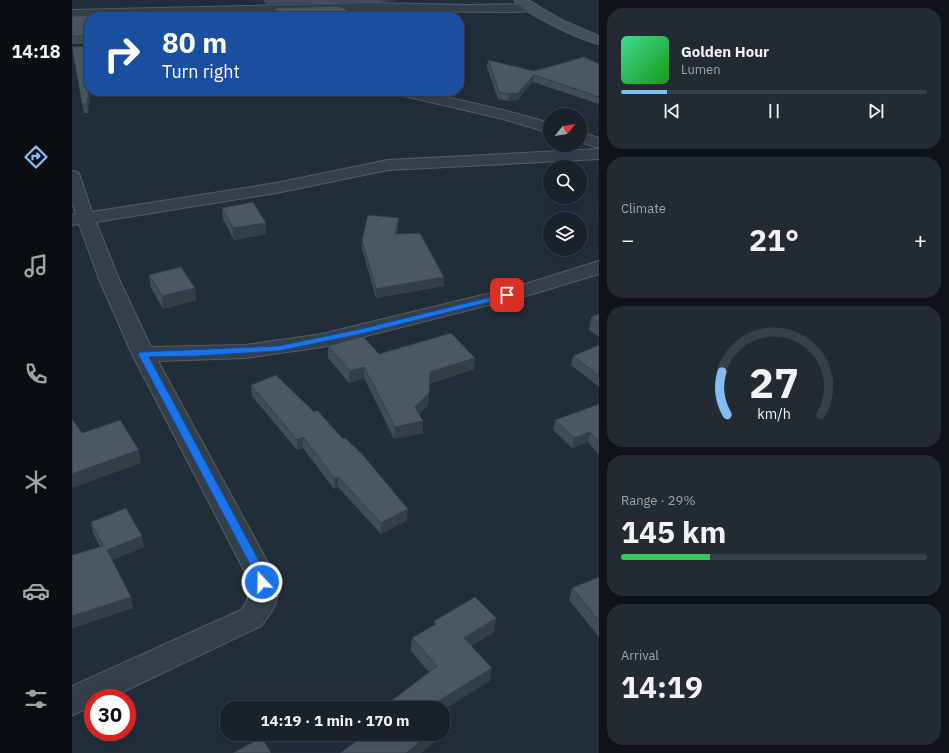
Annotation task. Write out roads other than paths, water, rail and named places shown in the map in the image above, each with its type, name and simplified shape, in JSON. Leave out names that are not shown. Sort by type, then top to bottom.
[{"type":"street","points":[[520,0],[560,24],[599,40]]},
{"type":"street","points":[[156,12],[367,7],[487,10],[532,8]]},
{"type":"street","points":[[72,14],[84,14]]},
{"type":"street","points":[[423,96],[507,115],[543,126]]},
{"type":"street","points":[[587,139],[599,143]]},
{"type":"street","points":[[78,219],[276,188],[388,165],[599,154]]},
{"type":"street","points":[[72,176],[78,219],[143,354],[259,572],[265,592],[262,607],[251,618],[72,701]]},
{"type":"street","points":[[143,354],[254,351],[308,343],[535,288],[599,267]]}]
